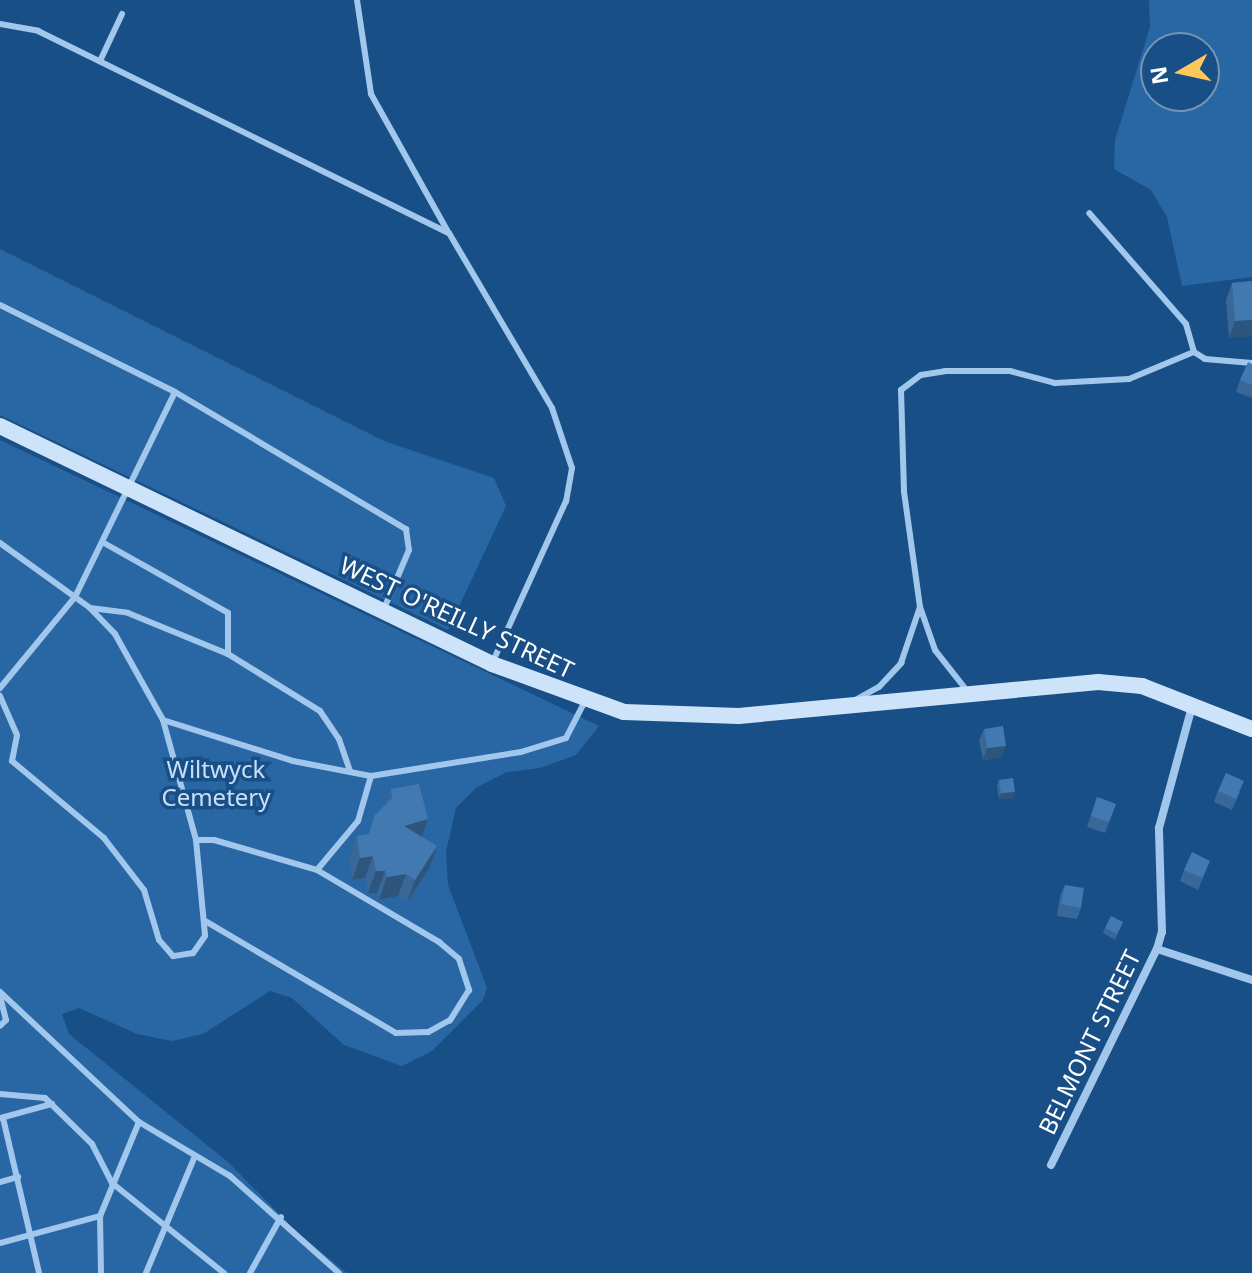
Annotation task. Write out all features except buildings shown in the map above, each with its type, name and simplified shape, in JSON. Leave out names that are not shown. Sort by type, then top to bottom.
[{"type":"street","name":"WEST O'REILLY STREET","points":[[0,426],[492,664],[585,701],[674,717],[1098,682],[1142,686],[1193,703],[1252,729]]},
{"type":"street","name":"BELMONT STREET","points":[[1051,1165],[1157,949],[1162,932],[1159,828],[1193,703]]},
{"type":"street","points":[[1157,949],[1252,980]]},
{"type":"lane","points":[[357,0],[371,94],[552,408],[572,468],[566,501],[492,664]]},
{"type":"lane","points":[[100,61],[122,14]]},
{"type":"lane","points":[[0,24],[38,31],[449,233]]},
{"type":"lane","points":[[1089,213],[1186,324],[1194,352],[1205,359],[1252,363]]},
{"type":"lane","points":[[0,305],[175,392],[406,529],[409,550],[383,611]]},
{"type":"lane","points":[[968,692],[935,650],[920,607],[904,491],[901,390],[921,375],[945,371],[1010,371],[1055,383],[1129,379],[1194,352]]},
{"type":"lane","points":[[0,688],[75,597],[175,392]]},
{"type":"lane","points":[[0,543],[90,608],[115,634],[163,720],[196,840],[205,936],[193,953],[173,956],[159,940],[144,890],[104,838],[12,761],[0,762]]},
{"type":"lane","points":[[104,543],[228,613],[228,654]]},
{"type":"lane","points":[[847,705],[879,687],[901,663],[920,607]]},
{"type":"lane","points":[[90,608],[128,613],[228,654],[320,711],[339,739],[350,771]]},
{"type":"lane","points":[[0,696],[17,735],[12,761]]},
{"type":"lane","points":[[163,720],[293,761],[371,776],[521,752],[566,738],[585,701]]},
{"type":"lane","points":[[317,870],[358,821],[371,776]]},
{"type":"lane","points":[[196,840],[214,840],[317,870],[439,942],[459,959],[469,990],[450,1020],[428,1032],[396,1033],[205,921]]},
{"type":"lane","points":[[0,994],[6,1020],[0,1026]]},
{"type":"lane","points":[[0,994],[139,1122],[230,1176],[281,1217],[311,1251],[339,1273]]},
{"type":"lane","points":[[0,1094],[45,1098],[92,1144],[112,1183],[224,1273]]},
{"type":"lane","points":[[39,1273],[2,1118],[52,1104]]},
{"type":"lane","points":[[101,1273],[100,1216],[139,1122]]},
{"type":"lane","points":[[146,1273],[195,1156]]},
{"type":"lane","points":[[0,1182],[18,1177]]},
{"type":"lane","points":[[0,1243],[100,1216]]},
{"type":"lane","points":[[250,1273],[281,1217]]},
{"type":"green space","points":[[1149,0],[1252,0],[1252,277],[1182,286],[1167,217],[1151,190],[1114,169],[1115,140],[1140,59],[1140,112],[1220,112],[1220,32],[1148,32]]},
{"type":"green space","points":[[0,249],[384,441],[494,478],[506,506],[448,630],[0,415]]},
{"type":"green space","name":"Wiltwyck Cemetery","points":[[0,440],[599,726],[576,755],[540,768],[507,772],[477,787],[456,808],[446,852],[448,885],[487,988],[483,1000],[432,1051],[402,1066],[344,1045],[292,998],[270,991],[203,1034],[172,1041],[137,1034],[79,1008],[62,1014],[69,1034],[228,1162],[299,1234],[347,1273],[0,1273]]}]
